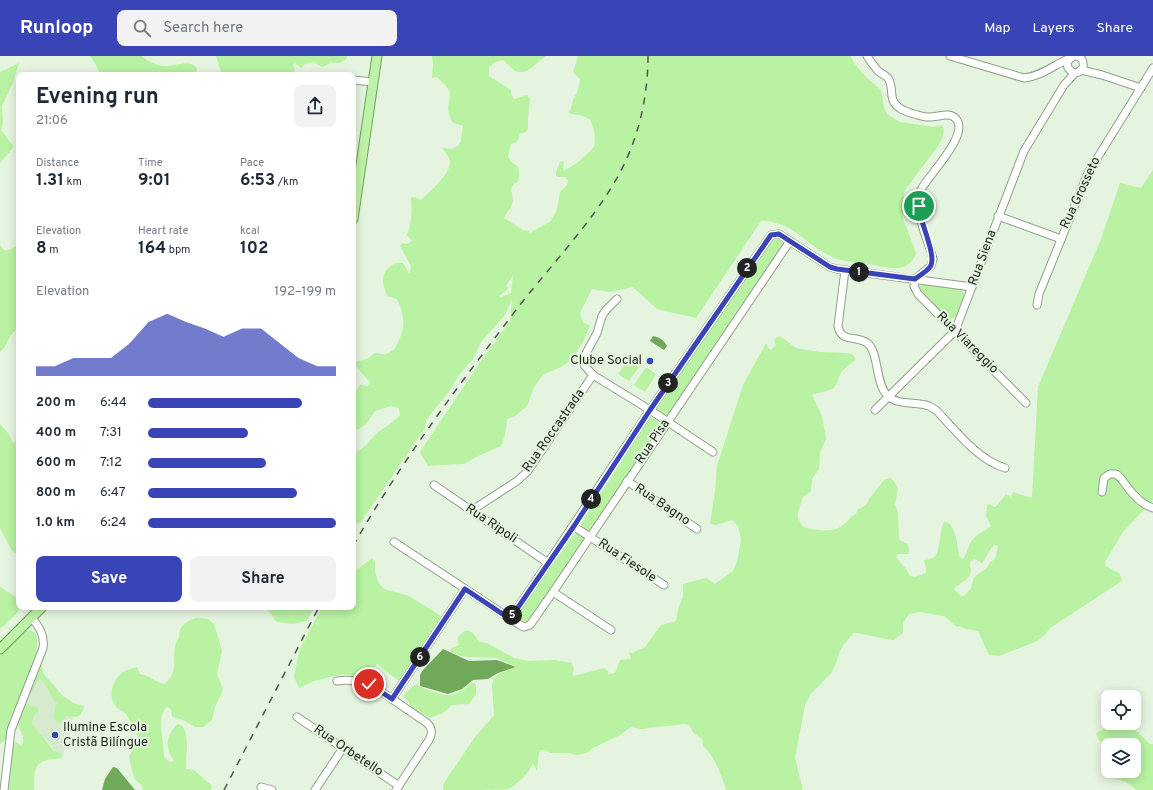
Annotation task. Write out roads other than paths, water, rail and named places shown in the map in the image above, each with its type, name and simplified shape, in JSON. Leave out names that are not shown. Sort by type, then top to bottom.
[{"type":"main road","points":[[356,199],[378,56]]},
{"type":"main road","points":[[0,649],[39,610]]},
{"type":"street","points":[[867,56],[879,72],[889,81],[895,104],[900,108],[928,118],[948,114],[954,116],[958,122],[958,132],[951,148],[942,163],[922,188],[919,213],[933,259],[931,266],[915,279]]},
{"type":"street","points":[[950,56],[1024,78],[1034,76],[1074,56],[1080,58],[1078,66]]},
{"type":"street","points":[[1074,56],[1067,62],[1141,88]]},
{"type":"street","points":[[1054,66],[1078,66]]},
{"type":"street","name":"Rua Siena","points":[[875,410],[954,331],[1024,151],[1064,85],[1078,66]]},
{"type":"street","name":"Rua Grosseto","points":[[1037,305],[1039,294],[1088,173],[1153,68]]},
{"type":"street","points":[[356,80],[374,82]]},
{"type":"street","points":[[998,216],[1061,239]]},
{"type":"street","points":[[394,542],[510,619],[768,237],[773,234],[779,234],[830,267],[972,287]]},
{"type":"street","name":"Rua Pisa","points":[[510,619],[524,627],[532,623],[790,241]]},
{"type":"street","points":[[845,270],[838,326],[840,333],[846,337],[863,341],[873,349],[881,386],[888,397],[904,402],[929,406],[937,411],[978,452],[998,466],[1005,468]]},
{"type":"street","name":"Rua Viareggio","points":[[915,279],[914,286],[918,294],[1026,403]]},
{"type":"street","points":[[618,299],[602,316],[597,333],[584,357],[584,365],[594,375],[713,452]]},
{"type":"street","name":"Rua Roccastrada","points":[[472,511],[517,481],[527,472],[594,375]]},
{"type":"street","points":[[1102,492],[1102,484],[1106,475],[1116,474],[1122,478],[1128,488],[1140,501],[1153,508]]},
{"type":"street","name":"Rua Bagno","points":[[627,481],[697,529]]},
{"type":"street","name":"Rua Ripoli","points":[[434,485],[548,563]]},
{"type":"street","name":"Rua Fiesole","points":[[574,526],[664,585]]},
{"type":"street","points":[[392,699],[465,589]]},
{"type":"street","points":[[553,592],[611,630]]},
{"type":"street","points":[[4,790],[11,730],[44,642],[40,628],[32,618]]},
{"type":"street","points":[[337,681],[344,680],[369,684],[427,723],[432,729],[429,740],[397,788]]},
{"type":"street","name":"Rua Orbetello","points":[[298,717],[397,788]]},
{"type":"street","points":[[315,790],[343,748]]},
{"type":"street","points":[[261,787],[272,790]]},
{"type":"railway","points":[[356,541],[407,459],[446,404],[486,349],[579,233],[617,178],[631,149],[640,119],[646,88],[648,56]]},
{"type":"railway","points":[[224,790],[317,610]]},
{"type":"place","name":"Clube Social","points":[[650,361]]},
{"type":"place","name":"Ilumine Escola Cristã Bilíngue","points":[[55,735]]}]
